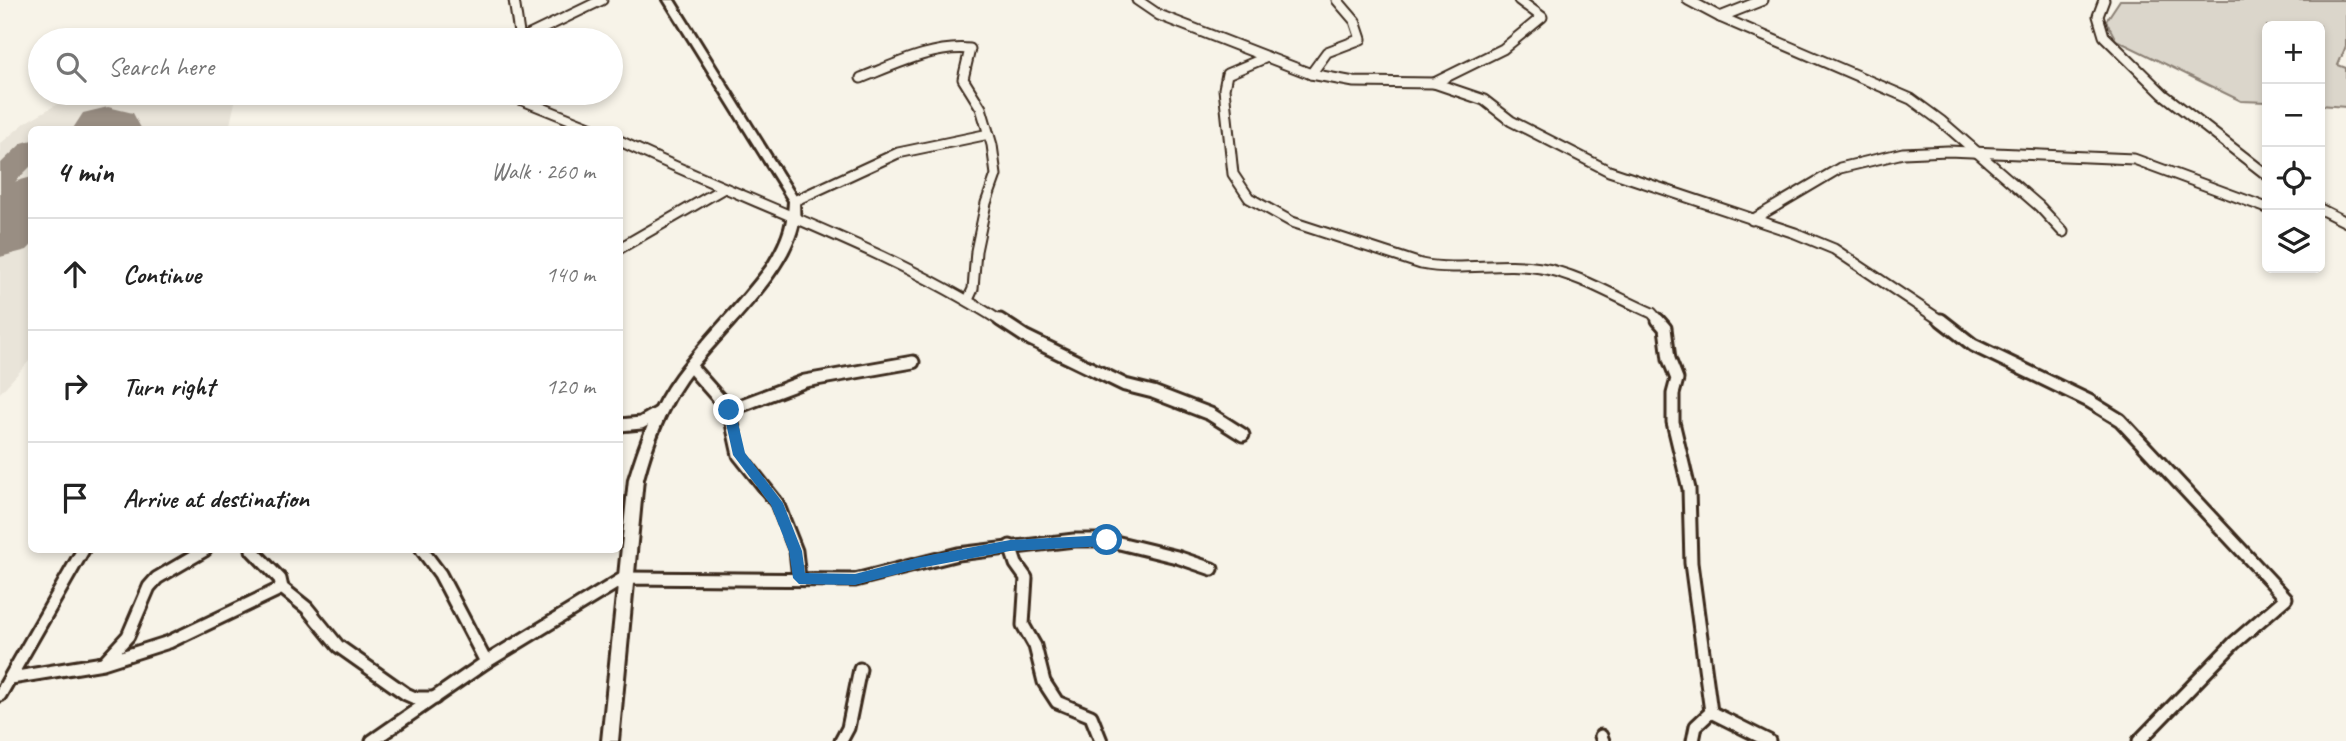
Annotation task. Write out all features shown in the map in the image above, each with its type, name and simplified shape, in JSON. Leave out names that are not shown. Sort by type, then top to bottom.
[{"type":"street","points":[[514,0],[518,28]]},
{"type":"street","points":[[545,28],[602,0]]},
{"type":"street","points":[[610,741],[617,696],[624,578],[636,479],[645,445],[660,412],[682,376],[768,274],[786,244],[797,218],[794,201],[669,0]]},
{"type":"street","points":[[1137,0],[1170,20],[1311,74],[1354,82],[1434,83],[1484,100],[1511,121],[1609,171],[1795,233],[1834,249],[1909,296],[1973,345],[2089,401],[2120,420],[2196,498],[2286,598],[2234,643],[2158,725],[2139,741]]},
{"type":"street","points":[[1311,74],[1321,56],[1330,49],[1361,39],[1355,21],[1337,0]]},
{"type":"street","points":[[1434,83],[1503,49],[1542,18],[1519,0]]},
{"type":"street","points":[[1689,0],[1720,18],[1911,99],[1941,121],[2039,206],[2063,232]]},
{"type":"street","points":[[1720,18],[1763,0]]},
{"type":"street","points":[[2104,0],[2098,16],[2104,36],[2163,94],[2262,171]]},
{"type":"street","points":[[861,78],[959,47],[970,49],[963,79],[981,108],[989,134],[996,175],[986,203],[976,251],[973,289],[968,300]]},
{"type":"street","points":[[1267,57],[1240,67],[1227,74],[1224,80],[1233,174],[1249,198],[1292,222],[1339,240],[1421,264],[1458,268],[1512,265],[1563,274],[1652,313],[1665,328],[1669,359],[1677,379],[1671,416],[1689,487],[1689,539],[1693,580],[1700,647],[1711,712]]},
{"type":"street","points":[[535,105],[587,126]]},
{"type":"street","points":[[794,201],[898,153],[989,134]]},
{"type":"street","points":[[623,142],[797,218],[968,300],[1026,337],[1125,386],[1173,399],[1210,414],[1243,435]]},
{"type":"street","points":[[1752,220],[1840,168],[1903,153],[1975,152],[2134,159],[2262,206]]},
{"type":"street","points":[[623,246],[724,188]]},
{"type":"street","points":[[2325,213],[2346,222]]},
{"type":"street","points":[[729,410],[805,381],[913,362]]},
{"type":"street","points":[[691,367],[729,410],[739,455],[777,503],[796,551],[799,578]]},
{"type":"street","points":[[623,425],[641,423],[660,412]]},
{"type":"street","points":[[372,741],[486,662],[624,578],[855,580],[920,562],[1010,546],[1107,540],[1177,557],[1212,569]]},
{"type":"street","points":[[1010,546],[1016,564],[1026,578],[1023,625],[1035,646],[1044,682],[1057,702],[1091,716],[1101,741]]},
{"type":"street","points":[[0,695],[81,553]]},
{"type":"street","points":[[103,663],[128,636],[149,587],[157,578],[200,553]]},
{"type":"street","points":[[255,553],[280,579],[282,588],[307,608],[338,646],[406,694],[415,698],[435,698]]},
{"type":"street","points":[[424,553],[440,574],[486,662]]},
{"type":"street","points":[[11,677],[103,663],[169,642],[282,588]]},
{"type":"street","points":[[841,741],[848,728],[860,669]]},
{"type":"street","points":[[1693,741],[1696,726],[1711,712]]},
{"type":"street","points":[[1711,712],[1769,741]]},
{"type":"shaded area","points":[[2120,0],[2346,0],[2346,46],[2338,65],[2346,68],[2346,107],[2325,105],[2325,21],[2262,21],[2262,102],[2241,101],[2116,40],[2106,21]]},
{"type":"shaded area","points":[[56,105],[234,105],[230,126],[28,126],[28,362],[0,393],[0,144],[26,122]]},
{"type":"taxiway","points":[[0,180],[28,153]]},
{"type":"runway","points":[[0,232],[28,205]]},
{"type":"route","points":[[729,410],[739,455],[777,503],[796,551],[799,578],[855,580],[958,554],[1010,546],[1107,540]]}]
